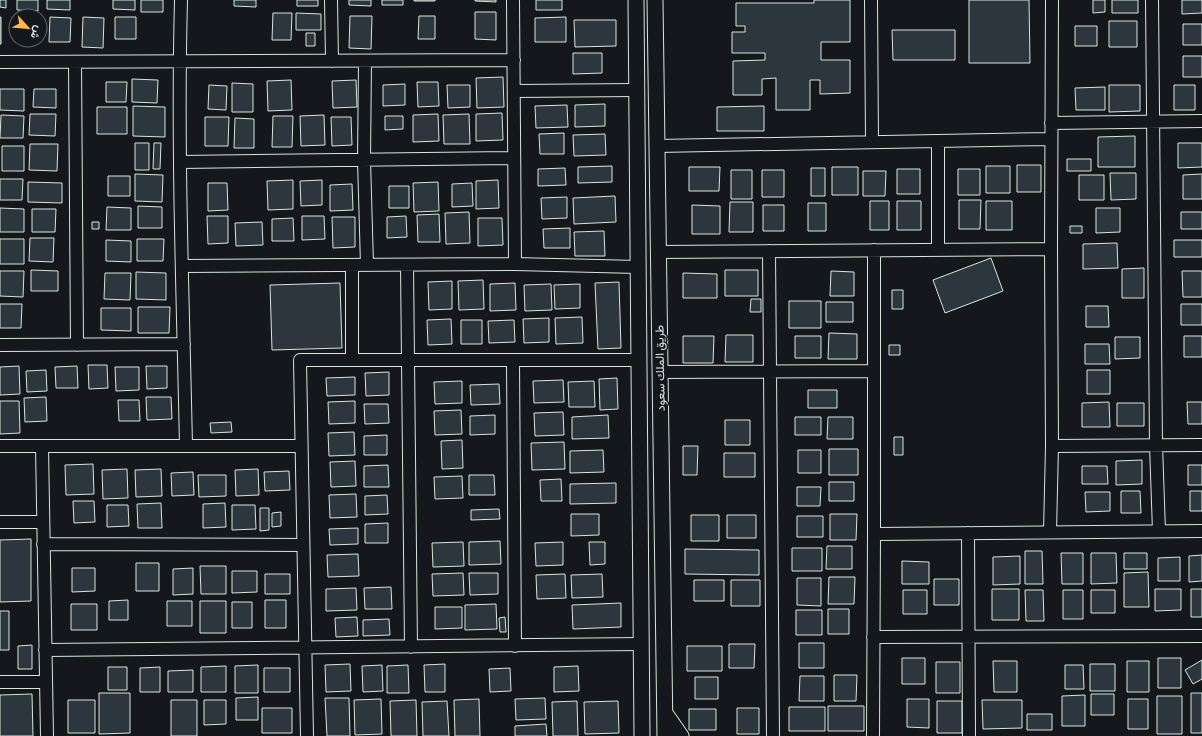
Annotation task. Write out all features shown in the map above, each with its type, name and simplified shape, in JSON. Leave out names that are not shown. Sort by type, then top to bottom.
[{"type":"main road","name":"طريق الملك سعود","points":[[636,0],[642,736]]},
{"type":"main road","name":"طريق الملك سعود","points":[[655,0],[665,736]]},
{"type":"main road","points":[[665,714],[681,736]]},
{"type":"street","points":[[181,0],[181,162],[186,446]]},
{"type":"street","points":[[331,0],[332,61]]},
{"type":"street","points":[[512,0],[514,60],[515,264]]},
{"type":"street","points":[[871,0],[872,142]]},
{"type":"street","points":[[1050,532],[1052,446],[1052,0]]},
{"type":"street","points":[[1152,0],[1156,445],[1159,531]]},
{"type":"street","points":[[0,62],[514,60]]},
{"type":"street","points":[[365,61],[364,160],[367,265]]},
{"type":"street","points":[[75,62],[78,345]]},
{"type":"street","points":[[514,91],[637,90]]},
{"type":"street","points":[[1051,123],[1202,121]]},
{"type":"street","points":[[657,146],[1051,140]]},
{"type":"street","points":[[938,141],[938,250]]},
{"type":"street","points":[[181,162],[514,158]]},
{"type":"street","points":[[658,252],[1051,248]]},
{"type":"street","points":[[873,736],[874,250]]},
{"type":"street","points":[[769,251],[773,736]]},
{"type":"street","points":[[407,264],[411,647]]},
{"type":"street","points":[[183,266],[515,264],[638,267]]},
{"type":"street","points":[[352,265],[352,360]]},
{"type":"street","points":[[0,345],[184,344]]},
{"type":"street","points":[[307,736],[300,360],[639,360]]},
{"type":"street","points":[[513,360],[515,646]]},
{"type":"street","points":[[660,372],[874,371]]},
{"type":"street","points":[[1052,446],[1202,445]]},
{"type":"street","points":[[0,446],[301,446]]},
{"type":"street","points":[[42,446],[42,522],[47,736]]},
{"type":"street","points":[[0,522],[42,522]]},
{"type":"street","points":[[874,534],[1202,531]]},
{"type":"street","points":[[968,533],[969,736]]},
{"type":"street","points":[[43,544],[303,544]]},
{"type":"street","points":[[874,637],[1202,636]]},
{"type":"street","points":[[45,650],[641,644]]},
{"type":"street","points":[[0,682],[46,682]]},
{"type":"building","points":[[0,0],[6,0],[6,8],[0,7]]},
{"type":"building","points":[[17,0],[38,0],[38,8],[17,8]]},
{"type":"building","points":[[47,0],[70,0],[70,10],[47,8]]},
{"type":"building","points":[[113,0],[135,0],[135,10],[113,9]]},
{"type":"building","points":[[141,0],[163,0],[163,12],[141,12]]},
{"type":"building","points":[[234,0],[256,0],[256,7],[234,6]]},
{"type":"building","points":[[297,0],[318,0],[318,6],[297,6]]},
{"type":"building","points":[[349,0],[371,0],[371,6],[349,5]]},
{"type":"building","points":[[382,0],[403,0],[403,5],[382,5]]},
{"type":"building","points":[[435,0],[435,1],[414,1]]},
{"type":"building","points":[[496,0],[496,2],[475,1]]},
{"type":"building","points":[[536,0],[562,0],[562,10],[536,10]]},
{"type":"building","points":[[814,0],[850,0],[850,42],[821,42],[821,60],[850,60],[850,93],[820,94],[820,80],[810,80],[810,110],[776,110],[776,78],[762,79],[762,95],[733,95],[733,61],[765,60],[765,53],[732,53],[732,32],[745,32],[745,26],[736,26],[736,3],[814,3]]},
{"type":"building","points":[[969,0],[1029,0],[1030,63],[969,63]]},
{"type":"building","points":[[1093,0],[1105,0],[1105,12],[1093,13]]},
{"type":"building","points":[[1112,0],[1138,0],[1138,13],[1112,13]]},
{"type":"building","points":[[1182,0],[1202,0],[1202,13],[1182,14]]},
{"type":"building","points":[[475,12],[496,12],[496,40],[475,39]]},
{"type":"building","points":[[273,13],[292,13],[291,40],[272,40]]},
{"type":"building","points":[[296,13],[321,14],[321,30],[296,30]]},
{"type":"building","points":[[350,16],[372,16],[371,49],[349,48]]},
{"type":"building","points":[[419,16],[435,16],[435,39],[418,39]]},
{"type":"building","points":[[1,17],[1,44],[0,44]]},
{"type":"building","points":[[50,17],[71,18],[70,42],[49,42]]},
{"type":"building","points":[[83,17],[104,18],[103,48],[82,47]]},
{"type":"building","points":[[115,17],[136,17],[136,39],[115,39]]},
{"type":"building","points":[[566,17],[566,42],[535,42],[535,18]]},
{"type":"building","points":[[574,20],[616,20],[616,46],[575,47]]},
{"type":"building","points":[[1109,21],[1137,21],[1137,47],[1109,47]]},
{"type":"building","points":[[1183,24],[1202,24],[1202,45],[1183,45]]},
{"type":"building","points":[[1075,26],[1097,26],[1097,46],[1075,46]]},
{"type":"building","points":[[892,30],[955,30],[955,60],[893,60]]},
{"type":"building","points":[[306,33],[315,33],[315,46],[306,46]]},
{"type":"building","points":[[573,53],[602,53],[602,73],[573,74]]},
{"type":"building","points":[[1183,56],[1202,56],[1202,77],[1183,77]]},
{"type":"building","points":[[503,77],[504,107],[477,108],[476,78]]},
{"type":"building","points":[[132,79],[158,80],[157,103],[132,102]]},
{"type":"building","points":[[291,80],[292,110],[268,111],[267,81]]},
{"type":"building","points":[[356,80],[357,107],[333,108],[332,81]]},
{"type":"building","points":[[106,82],[127,82],[126,102],[106,102]]},
{"type":"building","points":[[417,82],[438,82],[439,106],[418,107]]},
{"type":"building","points":[[232,83],[253,84],[253,112],[232,112]]},
{"type":"building","points":[[405,84],[405,105],[383,106],[383,85]]},
{"type":"building","points":[[209,85],[227,86],[226,110],[208,109]]},
{"type":"building","points":[[447,85],[470,85],[470,107],[448,108]]},
{"type":"building","points":[[1109,85],[1140,85],[1140,111],[1109,112]]},
{"type":"building","points":[[1174,85],[1195,85],[1195,110],[1174,110]]},
{"type":"building","points":[[1105,87],[1105,110],[1076,110],[1075,88]]},
{"type":"building","points":[[0,89],[24,89],[24,111],[0,110]]},
{"type":"building","points":[[34,89],[56,89],[56,108],[33,107]]},
{"type":"building","points":[[605,104],[605,126],[575,127],[575,105]]},
{"type":"building","points":[[567,105],[568,127],[536,128],[535,106]]},
{"type":"building","points":[[133,106],[165,107],[165,137],[133,136]]},
{"type":"building","points":[[764,106],[764,131],[717,131],[717,107]]},
{"type":"building","points":[[97,107],[127,107],[127,134],[97,134]]},
{"type":"building","points":[[502,113],[503,140],[476,141],[476,114]]},
{"type":"building","points":[[30,114],[56,114],[55,136],[29,135]]},
{"type":"building","points":[[438,114],[439,141],[413,142],[413,115]]},
{"type":"building","points":[[469,114],[470,144],[444,144],[443,115]]},
{"type":"building","points":[[1,115],[24,116],[23,138],[0,138]]},
{"type":"building","points":[[324,115],[325,145],[301,146],[300,116]]},
{"type":"building","points":[[273,116],[293,116],[292,147],[272,147]]},
{"type":"building","points":[[385,116],[403,116],[403,129],[385,130]]},
{"type":"building","points":[[205,117],[229,117],[228,146],[205,146]]},
{"type":"building","points":[[331,117],[351,117],[352,145],[332,146]]},
{"type":"building","points":[[235,118],[254,119],[254,148],[234,148]]},
{"type":"building","points":[[564,133],[564,154],[540,154],[539,134]]},
{"type":"building","points":[[605,134],[606,155],[574,156],[573,135]]},
{"type":"building","points":[[1135,136],[1135,167],[1098,167],[1098,137]]},
{"type":"building","points":[[135,143],[149,143],[149,170],[135,170]]},
{"type":"building","points":[[154,143],[161,143],[160,169],[153,169]]},
{"type":"building","points":[[1178,143],[1202,143],[1202,167],[1178,168]]},
{"type":"building","points":[[30,144],[58,144],[57,171],[29,170]]},
{"type":"building","points":[[2,146],[24,146],[24,171],[2,171]]},
{"type":"building","points":[[1067,159],[1091,159],[1091,171],[1067,171]]},
{"type":"building","points":[[1017,165],[1041,165],[1041,192],[1017,192]]},
{"type":"building","points":[[612,166],[612,182],[578,183],[578,167]]},
{"type":"building","points":[[986,166],[1010,166],[1010,193],[986,193]]},
{"type":"building","points":[[689,167],[720,167],[719,191],[689,191]]},
{"type":"building","points":[[832,167],[858,167],[858,195],[832,195]]},
{"type":"building","points":[[565,168],[566,185],[538,186],[538,169]]},
{"type":"building","points":[[811,168],[825,168],[825,196],[811,196]]},
{"type":"building","points":[[897,169],[920,169],[920,194],[897,194]]},
{"type":"building","points":[[958,169],[980,169],[980,195],[958,195]]},
{"type":"building","points":[[731,170],[752,170],[752,199],[731,199]]},
{"type":"building","points":[[762,170],[784,170],[784,197],[762,197]]},
{"type":"building","points":[[863,171],[886,171],[885,196],[863,196]]},
{"type":"building","points":[[1110,173],[1136,173],[1136,199],[1111,200]]},
{"type":"building","points":[[135,174],[163,175],[162,202],[135,201]]},
{"type":"building","points":[[1202,174],[1202,199],[1183,199],[1183,175]]},
{"type":"building","points":[[1079,175],[1104,175],[1104,200],[1079,200]]},
{"type":"building","points":[[108,176],[130,176],[130,196],[108,196]]},
{"type":"building","points":[[0,179],[23,179],[22,200],[0,200]]},
{"type":"building","points":[[293,180],[293,209],[268,210],[267,181]]},
{"type":"building","points":[[322,180],[322,205],[301,206],[300,181]]},
{"type":"building","points":[[498,180],[499,208],[476,209],[476,181]]},
{"type":"building","points":[[28,182],[62,183],[62,203],[28,202]]},
{"type":"building","points":[[438,182],[439,211],[414,212],[413,183]]},
{"type":"building","points":[[208,183],[227,183],[228,210],[208,211]]},
{"type":"building","points":[[472,183],[473,206],[452,207],[452,184]]},
{"type":"building","points":[[352,184],[353,210],[330,211],[330,185]]},
{"type":"building","points":[[389,186],[409,186],[409,208],[389,208]]},
{"type":"building","points":[[615,196],[616,222],[574,224],[573,198]]},
{"type":"building","points":[[567,197],[567,218],[542,219],[541,198]]},
{"type":"building","points":[[959,200],[981,200],[980,229],[959,229]]},
{"type":"building","points":[[870,201],[889,201],[889,230],[870,230]]},
{"type":"building","points":[[897,201],[921,201],[921,230],[897,230]]},
{"type":"building","points":[[986,201],[1012,201],[1012,230],[986,230]]},
{"type":"building","points":[[730,202],[753,202],[753,232],[729,232]]},
{"type":"building","points":[[808,203],[826,203],[826,231],[808,231]]},
{"type":"building","points":[[692,205],[720,206],[720,234],[692,234]]},
{"type":"building","points":[[763,205],[784,205],[784,231],[763,231]]},
{"type":"building","points":[[138,206],[162,207],[162,228],[138,228]]},
{"type":"building","points":[[107,207],[131,208],[131,230],[106,230]]},
{"type":"building","points":[[0,208],[24,209],[24,232],[0,232]]},
{"type":"building","points":[[1096,208],[1120,208],[1120,232],[1096,233]]},
{"type":"building","points":[[32,209],[56,209],[55,232],[32,232]]},
{"type":"building","points":[[469,212],[470,243],[446,244],[445,213]]},
{"type":"building","points":[[1181,212],[1202,212],[1202,229],[1181,229]]},
{"type":"building","points":[[439,214],[440,242],[418,242],[417,215]]},
{"type":"building","points":[[207,216],[228,216],[228,243],[208,244]]},
{"type":"building","points":[[302,216],[324,216],[325,239],[302,240]]},
{"type":"building","points":[[406,216],[407,237],[387,238],[387,217]]},
{"type":"building","points":[[332,217],[355,217],[355,247],[333,248]]},
{"type":"building","points":[[293,218],[294,241],[272,241],[272,219]]},
{"type":"building","points":[[478,218],[502,218],[503,245],[478,246]]},
{"type":"building","points":[[92,222],[99,222],[99,229],[92,229]]},
{"type":"building","points":[[262,222],[263,245],[236,246],[235,223]]},
{"type":"building","points":[[1070,226],[1082,226],[1082,233],[1070,233]]},
{"type":"building","points":[[570,228],[570,248],[544,248],[543,229]]},
{"type":"building","points":[[604,231],[605,256],[575,256],[574,232]]},
{"type":"building","points":[[30,238],[54,238],[53,262],[29,261]]},
{"type":"building","points":[[0,239],[24,239],[24,264],[0,264]]},
{"type":"building","points":[[137,239],[164,239],[163,261],[137,261]]},
{"type":"building","points":[[106,240],[131,241],[131,262],[106,261]]},
{"type":"building","points":[[1174,240],[1202,240],[1202,257],[1174,257]]},
{"type":"building","points":[[1117,243],[1118,268],[1083,269],[1083,244]]},
{"type":"building","points":[[991,258],[1003,291],[945,313],[933,280]]},
{"type":"building","points":[[1144,268],[1144,298],[1122,298],[1122,269]]},
{"type":"building","points":[[31,270],[58,271],[58,291],[31,291]]},
{"type":"building","points":[[725,270],[758,270],[758,296],[725,296]]},
{"type":"building","points":[[0,271],[24,271],[23,297],[0,296]]},
{"type":"building","points":[[831,271],[854,272],[854,296],[830,296]]},
{"type":"building","points":[[1182,271],[1202,271],[1202,297],[1183,297]]},
{"type":"building","points":[[136,272],[166,273],[166,300],[136,299]]},
{"type":"building","points":[[105,273],[131,273],[130,300],[104,299]]},
{"type":"building","points":[[683,273],[717,274],[717,298],[683,298]]},
{"type":"building","points":[[483,280],[484,309],[459,310],[458,281]]},
{"type":"building","points":[[452,281],[452,309],[429,310],[428,282]]},
{"type":"building","points":[[619,282],[621,348],[598,349],[595,283]]},
{"type":"building","points":[[340,283],[342,348],[272,350],[270,285]]},
{"type":"building","points":[[515,283],[516,310],[490,311],[490,284]]},
{"type":"building","points":[[551,284],[552,310],[525,311],[524,285]]},
{"type":"building","points":[[580,284],[580,308],[555,309],[554,285]]},
{"type":"building","points":[[892,290],[903,290],[903,309],[892,309]]},
{"type":"building","points":[[751,299],[761,299],[761,312],[750,312]]},
{"type":"building","points":[[789,301],[821,301],[821,328],[789,328]]},
{"type":"building","points":[[826,302],[853,302],[853,322],[826,322]]},
{"type":"building","points":[[0,304],[22,304],[21,328],[0,328]]},
{"type":"building","points":[[1181,304],[1202,304],[1202,325],[1181,325]]},
{"type":"building","points":[[1086,306],[1108,306],[1109,327],[1086,327]]},
{"type":"building","points":[[138,307],[170,307],[169,333],[138,333]]},
{"type":"building","points":[[101,308],[131,308],[131,331],[101,330]]},
{"type":"building","points":[[582,317],[583,343],[556,344],[555,318]]},
{"type":"building","points":[[549,318],[549,342],[524,343],[523,319]]},
{"type":"building","points":[[451,319],[452,344],[428,345],[427,320]]},
{"type":"building","points":[[461,320],[482,320],[482,344],[461,344]]},
{"type":"building","points":[[514,320],[515,342],[489,343],[488,321]]},
{"type":"building","points":[[829,333],[857,334],[857,359],[828,359]]},
{"type":"building","points":[[726,335],[753,335],[753,362],[725,362]]},
{"type":"building","points":[[683,336],[714,336],[713,363],[683,363]]},
{"type":"building","points":[[795,336],[821,336],[821,358],[795,358]]},
{"type":"building","points":[[1184,336],[1202,336],[1202,357],[1184,357]]},
{"type":"building","points":[[1115,337],[1140,337],[1140,358],[1115,359]]},
{"type":"building","points":[[1085,344],[1109,344],[1110,364],[1085,364]]},
{"type":"building","points":[[889,345],[900,345],[900,355],[889,355]]},
{"type":"building","points":[[88,365],[107,365],[108,388],[89,389]]},
{"type":"building","points":[[19,366],[20,394],[0,395],[0,367]]},
{"type":"building","points":[[77,366],[78,388],[56,388],[55,367]]},
{"type":"building","points":[[146,366],[167,366],[167,388],[147,389]]},
{"type":"building","points":[[115,367],[139,367],[139,390],[116,391]]},
{"type":"building","points":[[46,370],[47,391],[27,392],[26,371]]},
{"type":"building","points":[[1087,370],[1110,370],[1110,394],[1087,394]]},
{"type":"building","points":[[389,372],[389,395],[366,396],[365,373]]},
{"type":"building","points":[[355,377],[355,395],[327,396],[326,378]]},
{"type":"building","points":[[617,378],[618,409],[600,410],[599,379]]},
{"type":"building","points":[[563,380],[564,402],[534,403],[533,381]]},
{"type":"building","points":[[462,381],[462,403],[435,404],[434,382]]},
{"type":"building","points":[[594,381],[595,407],[569,407],[568,382]]},
{"type":"building","points":[[499,384],[500,404],[471,405],[470,385]]},
{"type":"building","points":[[808,390],[837,390],[837,408],[808,408]]},
{"type":"building","points":[[46,397],[47,421],[25,422],[24,398]]},
{"type":"building","points":[[146,397],[171,397],[172,419],[147,420]]},
{"type":"building","points":[[118,400],[139,400],[140,421],[119,421]]},
{"type":"building","points":[[0,401],[19,401],[20,433],[0,434]]},
{"type":"building","points":[[355,401],[355,423],[329,424],[328,402]]},
{"type":"building","points":[[1109,402],[1110,427],[1082,427],[1082,403]]},
{"type":"building","points":[[1187,402],[1202,402],[1202,424],[1188,424]]},
{"type":"building","points":[[1117,403],[1144,403],[1144,426],[1117,426]]},
{"type":"building","points":[[364,404],[388,404],[389,423],[365,424]]},
{"type":"building","points":[[461,410],[462,434],[435,435],[434,411]]},
{"type":"building","points":[[563,412],[564,435],[535,436],[534,413]]},
{"type":"building","points":[[495,415],[495,434],[470,435],[470,416]]},
{"type":"building","points":[[608,415],[609,438],[572,439],[572,417]]},
{"type":"building","points":[[795,417],[821,417],[821,435],[795,435]]},
{"type":"building","points":[[828,417],[853,417],[853,439],[827,439]]},
{"type":"building","points":[[725,420],[750,420],[750,445],[725,445]]},
{"type":"building","points":[[231,422],[232,432],[211,433],[210,423]]},
{"type":"building","points":[[354,432],[355,455],[329,456],[328,433]]},
{"type":"building","points":[[387,435],[387,455],[364,455],[364,436]]},
{"type":"building","points":[[894,437],[903,437],[903,455],[894,455]]},
{"type":"building","points":[[462,440],[463,468],[442,469],[441,441]]},
{"type":"building","points":[[564,442],[565,469],[532,470],[531,443]]},
{"type":"building","points":[[683,446],[698,446],[697,475],[683,475]]},
{"type":"building","points":[[829,449],[858,449],[858,475],[829,475]]},
{"type":"building","points":[[603,450],[604,472],[570,473],[570,451]]},
{"type":"building","points":[[798,450],[821,450],[821,473],[798,473]]},
{"type":"building","points":[[724,453],[755,453],[755,477],[724,477]]},
{"type":"building","points":[[1142,460],[1142,484],[1116,485],[1116,461]]},
{"type":"building","points":[[355,461],[356,486],[331,487],[330,462]]},
{"type":"building","points":[[93,464],[94,494],[66,495],[65,465]]},
{"type":"building","points":[[388,465],[389,487],[364,487],[364,466]]},
{"type":"building","points":[[1188,465],[1202,465],[1202,485],[1188,485]]},
{"type":"building","points":[[1082,466],[1107,466],[1108,484],[1082,484]]},
{"type":"building","points":[[127,469],[128,498],[103,499],[102,470]]},
{"type":"building","points":[[161,469],[162,496],[136,497],[135,470]]},
{"type":"building","points":[[258,469],[259,495],[236,496],[235,470]]},
{"type":"building","points":[[289,471],[290,490],[265,491],[264,472]]},
{"type":"building","points":[[193,472],[194,495],[172,496],[171,473]]},
{"type":"building","points":[[198,475],[226,475],[226,496],[199,497]]},
{"type":"building","points":[[469,475],[494,475],[495,495],[469,495]]},
{"type":"building","points":[[462,476],[463,498],[435,499],[434,477]]},
{"type":"building","points":[[561,479],[562,501],[541,501],[540,480]]},
{"type":"building","points":[[829,482],[854,482],[854,501],[829,501]]},
{"type":"building","points":[[616,483],[616,503],[570,504],[570,484]]},
{"type":"building","points":[[797,487],[821,487],[820,506],[797,506]]},
{"type":"building","points":[[1121,491],[1140,491],[1141,513],[1121,513]]},
{"type":"building","points":[[1190,491],[1202,491],[1202,511],[1190,511]]},
{"type":"building","points":[[1085,492],[1110,492],[1110,511],[1086,512]]},
{"type":"building","points":[[356,494],[357,517],[330,518],[329,495]]},
{"type":"building","points":[[387,495],[388,514],[365,515],[365,496]]},
{"type":"building","points":[[73,501],[94,501],[95,522],[74,523]]},
{"type":"building","points":[[161,503],[162,528],[138,528],[137,504]]},
{"type":"building","points":[[225,503],[226,527],[203,528],[203,504]]},
{"type":"building","points":[[107,505],[128,505],[129,526],[107,527]]},
{"type":"building","points":[[232,505],[255,505],[256,529],[232,530]]},
{"type":"building","points":[[260,508],[269,508],[269,530],[260,531]]},
{"type":"building","points":[[499,509],[500,519],[471,520],[471,510]]},
{"type":"building","points":[[281,512],[281,526],[272,527],[272,513]]},
{"type":"building","points":[[571,514],[599,514],[599,535],[571,536]]},
{"type":"building","points":[[830,514],[857,514],[856,540],[830,540]]},
{"type":"building","points":[[691,515],[719,515],[719,541],[691,541]]},
{"type":"building","points":[[727,515],[756,515],[756,538],[727,538]]},
{"type":"building","points":[[797,516],[823,516],[823,537],[797,537]]},
{"type":"building","points":[[388,523],[388,543],[365,543],[365,524]]},
{"type":"building","points":[[358,528],[358,544],[330,545],[329,529]]},
{"type":"building","points":[[31,539],[31,601],[0,602],[0,540]]},
{"type":"building","points":[[500,541],[501,564],[469,565],[469,542]]},
{"type":"building","points":[[463,542],[464,566],[433,567],[432,543]]},
{"type":"building","points":[[563,542],[563,565],[536,566],[535,543]]},
{"type":"building","points":[[589,542],[605,542],[605,564],[590,565]]},
{"type":"building","points":[[827,546],[852,546],[852,569],[826,569]]},
{"type":"building","points":[[792,548],[822,548],[822,571],[792,571]]},
{"type":"building","points":[[685,549],[759,550],[759,575],[685,574]]},
{"type":"building","points":[[1025,551],[1042,551],[1043,584],[1025,584]]},
{"type":"building","points":[[1061,553],[1083,553],[1083,584],[1062,584]]},
{"type":"building","points":[[1091,553],[1116,553],[1117,583],[1091,584]]},
{"type":"building","points":[[1124,553],[1147,553],[1147,569],[1124,569]]},
{"type":"building","points":[[358,554],[359,576],[328,577],[327,555]]},
{"type":"building","points":[[1202,555],[1202,581],[1189,582],[1189,556]]},
{"type":"building","points":[[1020,556],[1020,584],[993,585],[993,557]]},
{"type":"building","points":[[1180,557],[1180,581],[1158,581],[1158,558]]},
{"type":"building","points":[[902,561],[929,562],[929,584],[902,584]]},
{"type":"building","points":[[136,563],[159,563],[159,591],[136,591]]},
{"type":"building","points":[[200,566],[226,566],[226,594],[201,594]]},
{"type":"building","points":[[72,568],[95,568],[95,591],[72,592]]},
{"type":"building","points":[[193,568],[193,594],[173,595],[173,569]]},
{"type":"building","points":[[232,571],[257,571],[257,592],[232,593]]},
{"type":"building","points":[[1148,572],[1149,607],[1124,607],[1124,573]]},
{"type":"building","points":[[463,573],[464,595],[433,596],[432,574]]},
{"type":"building","points":[[469,573],[498,573],[498,594],[470,595]]},
{"type":"building","points":[[265,574],[290,574],[290,594],[265,594]]},
{"type":"building","points":[[565,574],[566,598],[537,599],[536,575]]},
{"type":"building","points":[[602,574],[603,597],[572,598],[571,575]]},
{"type":"building","points":[[829,577],[855,577],[854,604],[828,604]]},
{"type":"building","points":[[797,578],[821,578],[821,606],[797,605]]},
{"type":"building","points":[[934,579],[959,579],[959,605],[934,605]]},
{"type":"building","points":[[694,580],[724,580],[724,601],[694,601]]},
{"type":"building","points":[[731,580],[760,580],[760,606],[731,606]]},
{"type":"building","points":[[391,587],[392,609],[365,609],[364,588]]},
{"type":"building","points":[[356,588],[357,610],[326,611],[326,589]]},
{"type":"building","points":[[992,589],[1019,589],[1019,620],[992,620]]},
{"type":"building","points":[[1155,589],[1181,589],[1181,610],[1155,611]]},
{"type":"building","points":[[1191,589],[1202,589],[1202,617],[1191,617]]},
{"type":"building","points":[[903,590],[927,590],[927,614],[903,614]]},
{"type":"building","points":[[1025,590],[1043,590],[1044,621],[1026,621]]},
{"type":"building","points":[[1063,590],[1083,590],[1083,619],[1063,619]]},
{"type":"building","points":[[1091,590],[1115,590],[1115,613],[1091,613]]},
{"type":"building","points":[[128,600],[128,620],[109,620],[109,601]]},
{"type":"building","points":[[265,600],[286,600],[286,628],[265,628]]},
{"type":"building","points":[[167,601],[192,601],[192,626],[167,626]]},
{"type":"building","points":[[200,601],[226,601],[226,633],[200,633]]},
{"type":"building","points":[[232,602],[252,602],[252,628],[232,628]]},
{"type":"building","points":[[621,603],[621,627],[573,629],[572,605]]},
{"type":"building","points":[[71,604],[97,604],[97,630],[71,630]]},
{"type":"building","points":[[496,604],[497,629],[465,630],[465,605]]},
{"type":"building","points":[[435,607],[462,607],[462,628],[435,629]]},
{"type":"building","points":[[828,609],[849,609],[849,634],[828,634]]},
{"type":"building","points":[[796,610],[822,610],[822,635],[796,635]]},
{"type":"building","points":[[0,611],[9,611],[9,650],[0,650]]},
{"type":"building","points":[[357,617],[358,636],[336,637],[335,618]]},
{"type":"building","points":[[505,617],[506,632],[500,632],[499,618]]},
{"type":"building","points":[[389,619],[390,635],[363,636],[363,620]]},
{"type":"building","points":[[799,643],[824,643],[824,668],[799,668]]},
{"type":"building","points":[[729,644],[755,644],[754,668],[729,668]]},
{"type":"building","points":[[32,645],[32,669],[18,669],[18,646]]},
{"type":"building","points":[[687,646],[722,646],[722,671],[687,671]]},
{"type":"building","points":[[902,658],[925,658],[925,684],[902,684]]},
{"type":"building","points":[[1158,658],[1181,658],[1181,688],[1158,688]]},
{"type":"building","points":[[1202,660],[1202,679],[1193,684],[1185,670]]},
{"type":"building","points":[[993,661],[1017,661],[1017,692],[994,692]]},
{"type":"building","points":[[1127,661],[1149,661],[1149,692],[1127,692]]},
{"type":"building","points":[[936,662],[960,662],[960,693],[936,693]]},
{"type":"building","points":[[350,664],[351,691],[326,692],[325,665]]},
{"type":"building","points":[[445,664],[445,692],[425,692],[424,665]]},
{"type":"building","points":[[1090,664],[1115,664],[1115,691],[1090,691]]},
{"type":"building","points":[[258,665],[258,693],[235,693],[235,666]]},
{"type":"building","points":[[382,665],[383,691],[363,692],[362,666]]},
{"type":"building","points":[[408,665],[409,693],[387,693],[387,666]]},
{"type":"building","points":[[1065,665],[1083,665],[1084,689],[1065,689]]},
{"type":"building","points":[[226,666],[226,692],[201,692],[201,667]]},
{"type":"building","points":[[578,666],[579,691],[554,692],[554,667]]},
{"type":"building","points":[[108,667],[127,667],[127,690],[108,690]]},
{"type":"building","points":[[160,667],[160,692],[140,692],[140,668]]},
{"type":"building","points":[[264,668],[290,668],[290,692],[264,692]]},
{"type":"building","points":[[510,668],[511,691],[490,692],[489,669]]},
{"type":"building","points":[[193,670],[193,692],[168,692],[168,671]]},
{"type":"building","points":[[834,675],[857,675],[856,701],[834,701]]},
{"type":"building","points":[[800,676],[824,676],[824,701],[799,701]]},
{"type":"building","points":[[695,677],[718,677],[718,699],[695,699]]},
{"type":"building","points":[[99,693],[130,693],[130,733],[99,734]]},
{"type":"building","points":[[1191,693],[1202,693],[1202,733],[1191,733]]},
{"type":"building","points":[[32,694],[33,736],[0,736],[0,695]]},
{"type":"building","points":[[1091,694],[1114,694],[1114,715],[1091,715]]},
{"type":"building","points":[[1085,695],[1085,726],[1062,726],[1062,696]]},
{"type":"building","points":[[1157,696],[1182,696],[1182,734],[1157,734]]},
{"type":"building","points":[[258,697],[258,720],[236,720],[236,698]]},
{"type":"building","points":[[325,698],[349,698],[350,736],[327,736]]},
{"type":"building","points":[[545,698],[546,719],[516,720],[515,699]]},
{"type":"building","points":[[381,699],[382,734],[355,735],[354,700]]},
{"type":"building","points":[[479,699],[480,736],[455,736],[454,700]]},
{"type":"building","points":[[907,699],[929,699],[929,728],[907,727]]},
{"type":"building","points":[[1128,699],[1148,699],[1148,729],[1128,729]]},
{"type":"building","points":[[68,700],[95,700],[95,733],[68,733]]},
{"type":"building","points":[[171,700],[197,700],[197,736],[171,736]]},
{"type":"building","points":[[204,700],[226,700],[226,724],[204,725]]},
{"type":"building","points":[[416,700],[417,736],[391,736],[390,701]]},
{"type":"building","points":[[982,700],[1022,700],[1022,728],[983,729]]},
{"type":"building","points":[[447,701],[449,736],[423,736],[422,702]]},
{"type":"building","points":[[577,701],[578,736],[553,736],[552,702]]},
{"type":"building","points":[[618,701],[619,733],[585,734],[584,702]]},
{"type":"building","points":[[937,701],[962,701],[962,733],[937,733]]},
{"type":"building","points":[[828,706],[864,706],[864,731],[828,731]]},
{"type":"building","points":[[789,707],[825,707],[825,731],[789,731]]},
{"type":"building","points":[[262,708],[292,708],[292,733],[262,733]]},
{"type":"building","points":[[737,708],[759,708],[759,734],[737,734]]},
{"type":"building","points":[[689,709],[716,709],[716,730],[689,730]]},
{"type":"building","points":[[1027,714],[1052,714],[1052,730],[1027,730]]},
{"type":"building","points":[[546,724],[547,736],[515,736],[515,726]]}]
